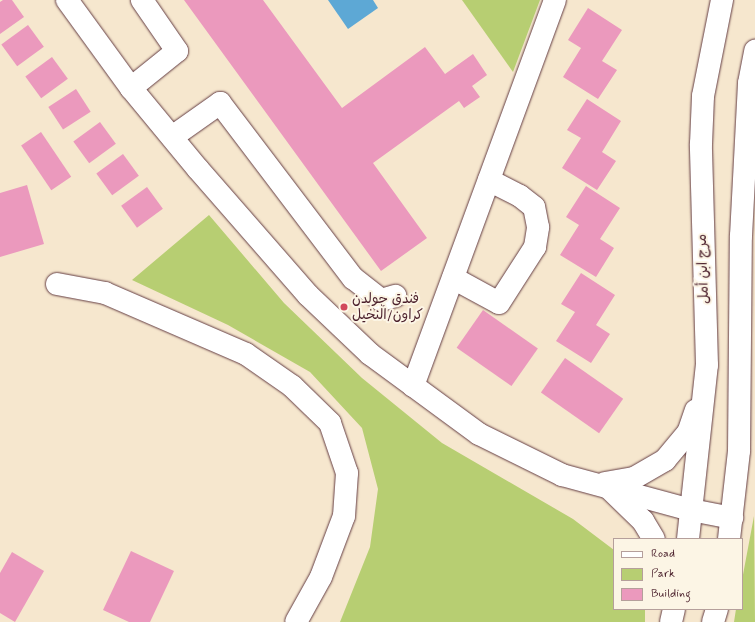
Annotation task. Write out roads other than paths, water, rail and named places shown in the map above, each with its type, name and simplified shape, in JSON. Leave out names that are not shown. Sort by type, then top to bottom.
[{"type":"street","points":[[67,0],[131,88],[172,137],[308,295],[370,354],[479,434],[562,475],[692,510],[730,528],[739,451],[741,236],[748,99],[755,51]]},
{"type":"street","points":[[131,88],[177,51],[142,0]]},
{"type":"street","points":[[413,386],[555,0]]},
{"type":"street","name":"مرج ابن أمل","points":[[688,538],[706,365],[701,136],[703,96],[722,0]]},
{"type":"street","points":[[172,137],[220,103],[353,278],[381,300],[395,296]]},
{"type":"street","points":[[453,278],[499,303],[535,247],[538,226],[534,207],[520,196],[489,180]]},
{"type":"street","points":[[57,284],[105,293],[246,354],[292,386],[330,423],[346,473],[344,516],[321,577],[296,622]]},
{"type":"street","points":[[602,486],[634,478],[665,460],[688,434],[704,388]]},
{"type":"street","points":[[602,486],[643,521],[653,538]]},
{"type":"street","points":[[671,622],[674,610]]},
{"type":"street","points":[[713,622],[717,610]]},
{"type":"water","points":[[328,0],[373,0],[378,8],[348,29]]},
{"type":"place","name":"فندق چولدن كراون/النخيل","points":[[344,307]]}]
